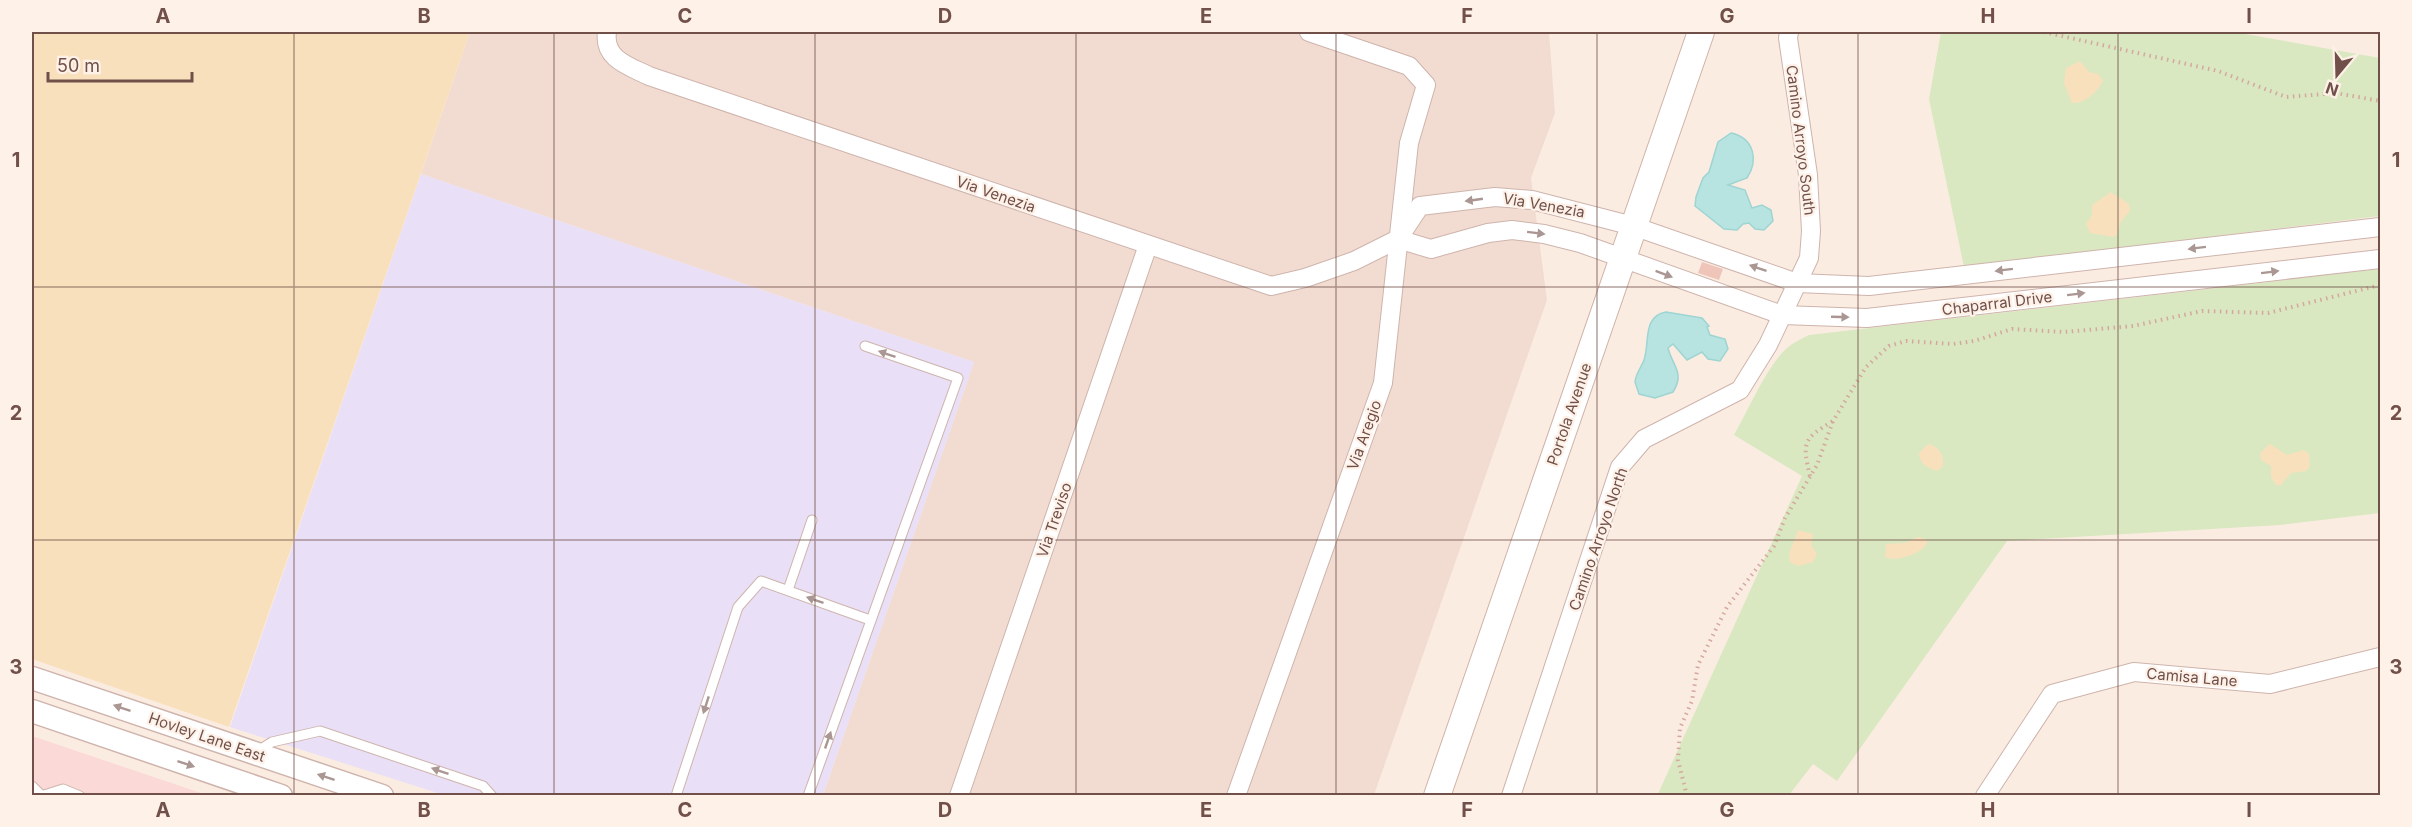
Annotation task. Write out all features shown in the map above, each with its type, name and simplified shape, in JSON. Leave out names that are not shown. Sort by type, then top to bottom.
[{"type":"main road","name":"Portola Avenue","points":[[1437,795],[1701,32]]},
{"type":"street","name":"Via Aregio","points":[[1236,795],[1383,383],[1409,143],[1426,85],[1409,66],[1309,32]]},
{"type":"street","name":"Camino Arroyo South","points":[[1790,32],[1788,38],[1808,175],[1812,231],[1809,258],[1797,283]]},
{"type":"street","name":"Via Venezia","points":[[607,36],[615,60],[649,76],[1271,286],[1305,278],[1354,261],[1398,239],[1420,206],[1495,197],[1532,200],[1634,226]]},
{"type":"street","name":"Chaparral Drive","points":[[1634,226],[1797,283],[1869,286],[2380,226]]},
{"type":"street","name":"Via Venezia","points":[[1398,239],[1431,249],[1488,233],[1512,230],[1544,234],[1580,243],[1622,258]]},
{"type":"street","name":"Via Treviso","points":[[959,795],[1148,245]]},
{"type":"street","name":"Chaparral Drive","points":[[1622,258],[1782,315],[1867,318],[2380,259]]},
{"type":"street","name":"Camino Arroyo North","points":[[1511,795],[1620,467],[1644,439],[1740,390],[1768,345],[1797,283]]},
{"type":"street","name":"Camisa Lane","points":[[1985,795],[2052,694],[2134,672],[2270,684],[2380,657]]},
{"type":"street","name":"Hovley Lane East","points":[[32,678],[382,795]]},
{"type":"street","name":"Hovley Lane East","points":[[32,711],[281,795]]},
{"type":"lane","points":[[808,795],[958,378],[865,346]]},
{"type":"lane","points":[[788,591],[812,520]]},
{"type":"lane","points":[[676,795],[738,607],[761,581],[870,620]]},
{"type":"lane","points":[[254,753],[272,742],[320,731],[483,786],[492,795]]},
{"type":"lane","points":[[32,786],[41,795],[63,789],[80,795]]},
{"type":"path","points":[[2044,32],[2218,71],[2286,97],[2336,93],[2380,100]]},
{"type":"path","points":[[1687,795],[1678,760],[1680,728],[1692,701],[1698,665],[1726,607],[1774,546],[1785,518],[1810,477],[1833,421],[1866,367],[1889,346],[1906,341],[1953,344],[1974,341],[2012,329],[2064,332],[2133,326],[2202,311],[2268,313],[2380,285]]},
{"type":"path","points":[[1810,477],[1804,448],[1810,435],[1833,421]]},
{"type":"shaded area","points":[[470,32],[1549,32],[1555,113],[1531,178],[1547,300],[1374,795],[823,795],[974,362],[421,174]]},
{"type":"shaded area","points":[[421,174],[974,362],[823,795],[444,795],[230,727]]},
{"type":"shaded area","points":[[32,736],[207,795],[32,796]]},
{"type":"green space","points":[[1941,32],[2234,32],[2380,58],[2380,216],[1964,267],[1929,99]]},
{"type":"green space","points":[[2380,269],[2380,513],[2280,525],[2007,541],[1837,781],[1813,764],[1789,795],[1657,796],[1802,476],[1734,435],[1771,367],[1791,345],[1809,335]]},
{"type":"sand","points":[[32,32],[470,32],[229,727],[32,659]]},
{"type":"sand","points":[[2080,61],[2089,72],[2098,74],[2103,80],[2098,89],[2082,102],[2072,103],[2064,83],[2066,68]]},
{"type":"sand","points":[[2111,192],[2129,204],[2130,211],[2120,223],[2117,235],[2113,237],[2090,233],[2086,224],[2092,215],[2092,205]]},
{"type":"sand","points":[[1928,444],[1938,449],[1942,455],[1943,466],[1937,471],[1924,465],[1919,457],[1919,453]]},
{"type":"sand","points":[[2270,444],[2287,455],[2304,450],[2309,454],[2310,466],[2306,471],[2291,473],[2281,485],[2276,485],[2271,477],[2271,466],[2261,460],[2260,453]]},
{"type":"sand","points":[[1798,530],[1813,534],[1811,545],[1817,554],[1813,562],[1798,566],[1790,562],[1789,554]]},
{"type":"sand","points":[[1918,537],[1926,539],[1927,543],[1920,550],[1902,558],[1885,557],[1886,544],[1905,543]]},
{"type":"water","points":[[1731,133],[1745,140],[1749,145],[1753,164],[1747,178],[1728,185],[1745,190],[1752,208],[1762,205],[1771,210],[1773,221],[1764,230],[1755,229],[1749,223],[1743,224],[1737,230],[1724,229],[1695,206],[1696,197],[1703,178],[1709,172],[1718,142]]},
{"type":"water","points":[[1666,312],[1702,318],[1709,326],[1707,327],[1710,335],[1725,339],[1728,349],[1720,361],[1708,359],[1702,352],[1687,360],[1673,344],[1668,348],[1677,370],[1678,380],[1673,392],[1655,398],[1639,394],[1635,382],[1646,353],[1650,324],[1658,315]]},
{"type":"building","points":[[1702,262],[1723,269],[1719,280],[1698,273]]}]
